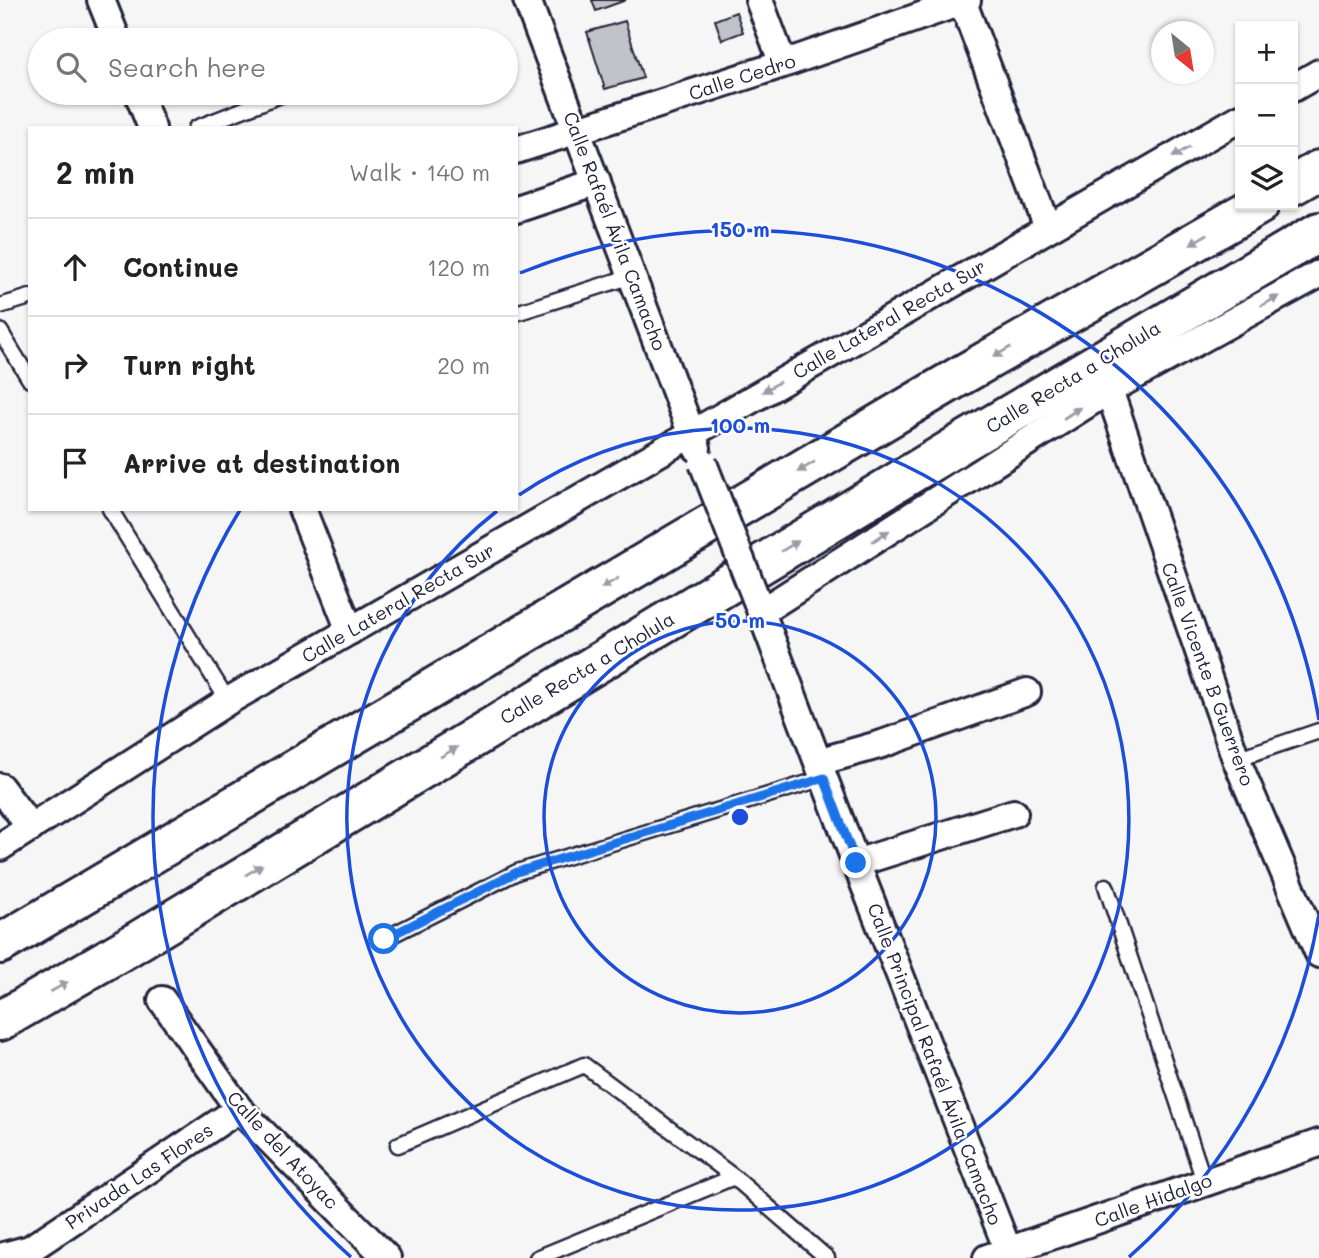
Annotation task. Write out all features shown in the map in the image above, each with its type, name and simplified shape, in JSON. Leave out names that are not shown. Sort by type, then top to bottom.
[{"type":"main road","points":[[1298,182],[1319,170]]},
{"type":"main road","points":[[0,944],[960,376],[1249,210]]},
{"type":"main road","name":"Calle Recta a Cholula","points":[[0,1021],[128,947],[965,441],[1319,232]]},
{"type":"street","points":[[101,0],[112,28]]},
{"type":"street","name":"Calle Rafaél Ávila Camacho","points":[[527,0],[758,604]]},
{"type":"street","points":[[759,0],[783,64]]},
{"type":"street","points":[[964,1],[1048,228]]},
{"type":"street","name":"Calle Cedro","points":[[518,149],[783,64],[964,1]]},
{"type":"street","points":[[1298,85],[1319,73]]},
{"type":"street","points":[[143,105],[151,126]]},
{"type":"street","name":"Calle Lateral Recta Sur","points":[[0,847],[228,701],[1235,121]]},
{"type":"street","points":[[518,208],[597,182]]},
{"type":"street","points":[[758,604],[1109,390],[1319,274]]},
{"type":"street","name":"Calle Vicente B Guerrero","points":[[1109,390],[1236,759],[1319,954]]},
{"type":"street","points":[[303,511],[350,631]]},
{"type":"street","name":"Calle Principal Rafaél Ávila Camacho","points":[[758,604],[1002,1256]]},
{"type":"street","points":[[821,770],[881,744],[1027,692]]},
{"type":"street","points":[[0,787],[31,828]]},
{"type":"street","points":[[856,863],[1014,813]]},
{"type":"street","name":"Calle del Atoyac","points":[[162,1000],[239,1109],[386,1258]]},
{"type":"street","name":"Privada Las Flores","points":[[0,1257],[30,1249],[239,1109]]},
{"type":"street","name":"Calle Hidalgo","points":[[1002,1256],[1204,1181],[1319,1143]]},
{"type":"lane","points":[[201,126],[255,105]]},
{"type":"lane","points":[[518,312],[632,276]]},
{"type":"lane","points":[[0,306],[28,298]]},
{"type":"lane","points":[[0,331],[28,377]]},
{"type":"lane","points":[[111,511],[228,701]]},
{"type":"lane","points":[[1236,759],[1319,731]]},
{"type":"lane","points":[[384,939],[517,872],[821,770]]},
{"type":"lane","points":[[1106,886],[1204,1181]]},
{"type":"lane","points":[[398,1144],[584,1065],[734,1177],[827,1258]]},
{"type":"lane","points":[[537,1258],[734,1177]]},
{"type":"building","points":[[592,0],[626,0],[596,11]]},
{"type":"building","points":[[736,12],[743,32],[722,40],[715,20]]},
{"type":"building","points":[[625,21],[643,78],[605,89],[587,32]]},
{"type":"route","points":[[384,939],[517,872],[824,778],[856,863]]}]
